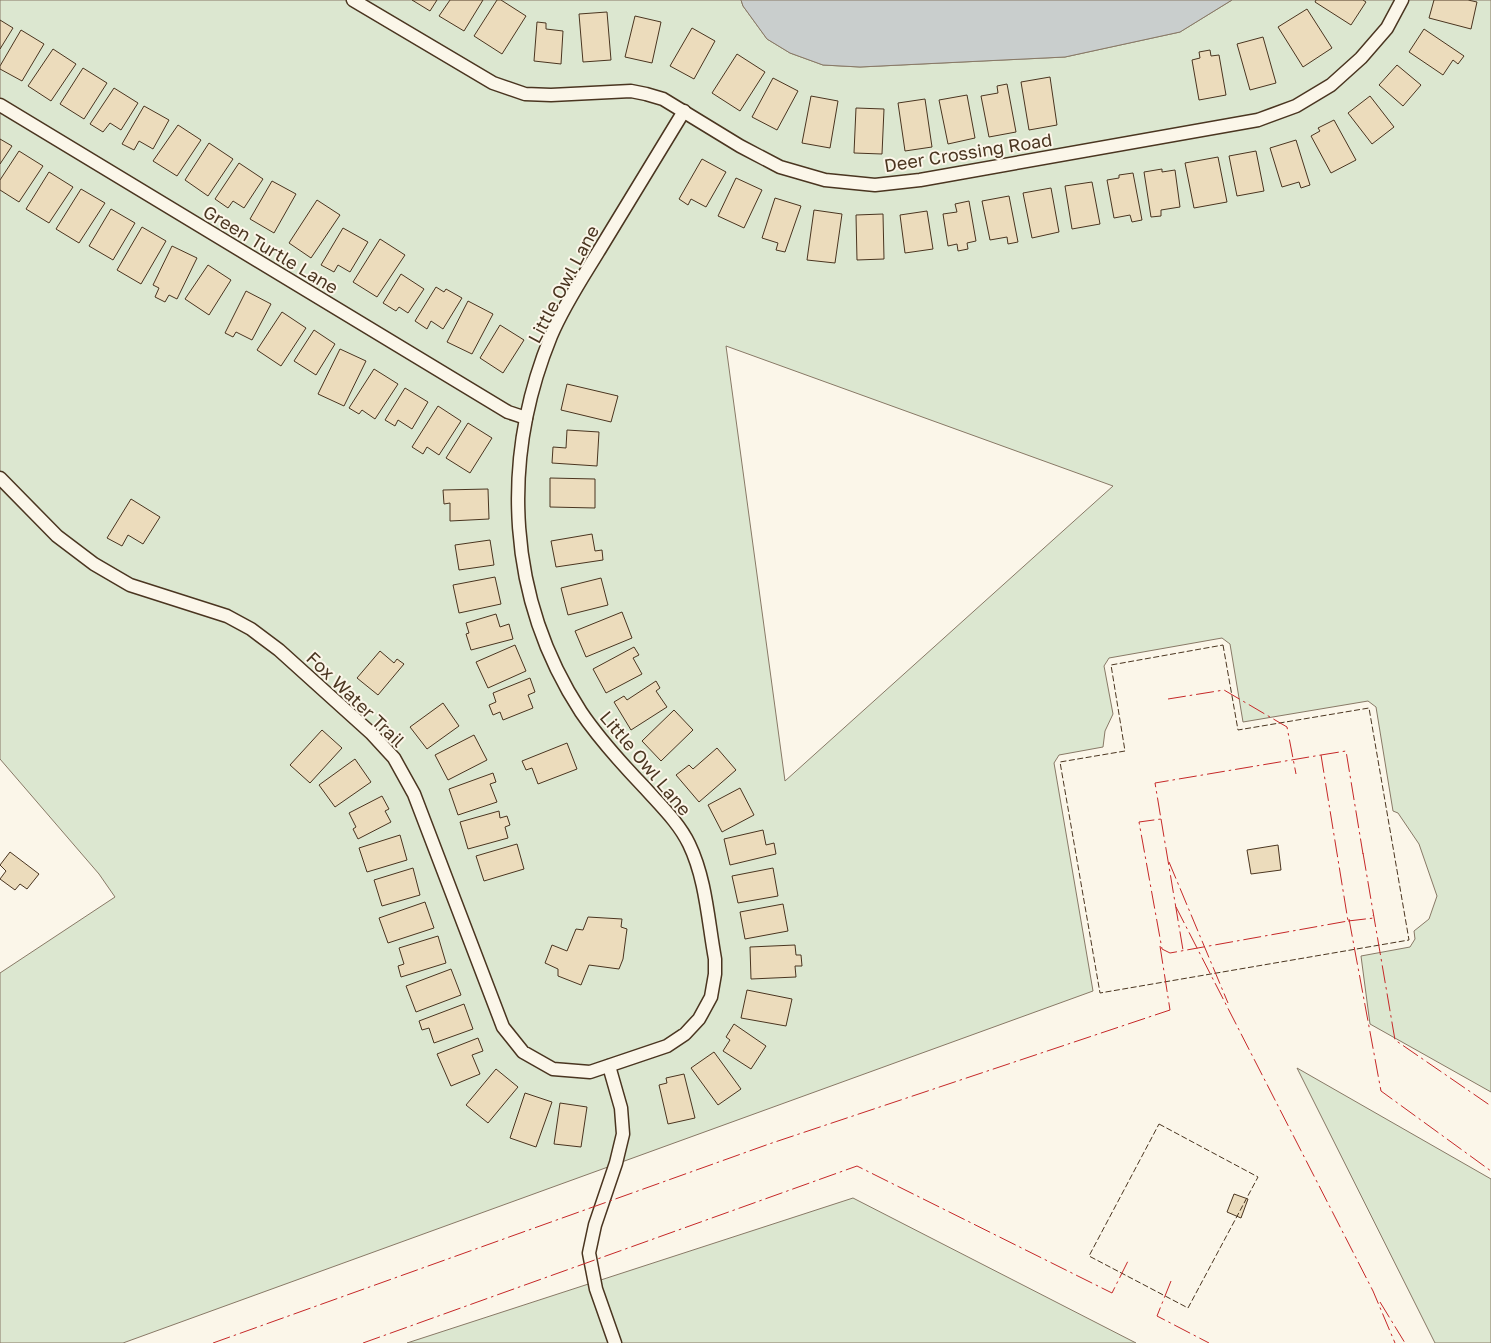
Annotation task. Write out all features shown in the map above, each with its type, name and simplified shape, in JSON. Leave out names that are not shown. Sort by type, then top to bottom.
[{"type":"street","name":"Deer Crossing Road","points":[[353,0],[493,83],[525,94],[551,95],[631,91],[663,99],[740,146],[780,167],[825,180],[875,185],[920,180],[1258,120],[1296,106],[1331,85],[1361,58],[1387,28],[1402,0]]},
{"type":"street","name":"Green Turtle Lane","points":[[0,105],[474,392],[508,412],[526,418]]},
{"type":"street","name":"Little Owl Lane","points":[[609,1066],[666,1046],[685,1034],[699,1019],[711,997],[715,974],[715,959],[699,869],[688,843],[675,823],[607,748],[581,712],[555,666],[538,625],[527,584],[518,529],[521,440],[534,382],[552,334],[576,290],[684,111]]},
{"type":"street","name":"Fox Water Trail","points":[[0,478],[57,536],[94,564],[130,584],[227,616],[251,629],[279,650],[371,733],[394,758],[414,794],[503,1027],[523,1052],[553,1069],[590,1072],[609,1066]]},
{"type":"street","points":[[609,1066],[621,1108],[623,1134],[616,1163],[595,1225],[589,1253],[596,1289],[615,1343]]},
{"type":"green space","points":[[0,0],[741,0],[743,6],[767,39],[790,53],[823,65],[860,67],[1065,57],[1180,32],[1232,0],[1491,0],[1491,1092],[1370,1024],[1361,956],[1410,947],[1415,939],[1414,931],[1429,919],[1437,896],[1419,844],[1398,813],[1393,811],[1376,707],[1368,701],[1243,722],[1230,644],[1222,638],[1109,658],[1104,666],[1113,714],[1105,731],[1103,747],[1059,755],[1054,763],[1093,991],[123,1343],[0,1343],[0,973],[115,897],[99,874],[0,759]],"holes":[[[726,346],[1113,486],[785,781]]]},
{"type":"green space","points":[[1297,1068],[1491,1179],[1491,1343],[1435,1343]]},
{"type":"green space","points":[[853,1198],[1136,1343],[407,1343]]},
{"type":"shaded area","points":[[741,0],[1232,0],[1180,32],[1065,57],[860,67],[823,65],[790,53],[767,39],[743,6]]},
{"type":"building","points":[[412,0],[437,0],[430,11]]},
{"type":"building","points":[[450,0],[483,0],[464,31],[439,16]]},
{"type":"building","points":[[497,0],[501,0],[526,16],[502,54],[474,36]]},
{"type":"building","points":[[1316,0],[1363,0],[1366,2],[1351,25],[1315,2]]},
{"type":"building","points":[[1434,0],[1468,0],[1477,2],[1471,29],[1429,18]]},
{"type":"building","points":[[1307,9],[1332,48],[1303,67],[1278,27]]},
{"type":"building","points":[[607,12],[611,60],[583,62],[579,14]]},
{"type":"building","points":[[635,16],[661,22],[652,63],[625,57]]},
{"type":"building","points":[[0,20],[13,28],[0,49]]},
{"type":"building","points":[[537,22],[546,23],[546,29],[563,31],[561,64],[534,61]]},
{"type":"building","points":[[692,28],[715,41],[694,79],[670,66]]},
{"type":"building","points":[[1424,29],[1464,56],[1458,64],[1453,60],[1443,75],[1409,52]]},
{"type":"building","points":[[21,30],[44,44],[22,81],[0,69]]},
{"type":"building","points":[[1263,37],[1276,83],[1250,90],[1237,44]]},
{"type":"building","points":[[53,49],[76,64],[51,101],[28,86]]},
{"type":"building","points":[[1210,50],[1211,56],[1219,55],[1226,95],[1199,100],[1192,60],[1200,58],[1199,52]]},
{"type":"building","points":[[737,54],[765,72],[740,111],[712,93]]},
{"type":"building","points":[[1397,65],[1421,85],[1403,106],[1379,85]]},
{"type":"building","points":[[83,68],[107,83],[84,119],[60,104]]},
{"type":"building","points":[[1050,77],[1057,125],[1029,130],[1021,82]]},
{"type":"building","points":[[773,78],[798,91],[777,130],[752,117]]},
{"type":"building","points":[[1007,84],[1016,132],[989,137],[981,96],[998,93],[997,86]]},
{"type":"building","points":[[114,88],[138,103],[121,130],[110,123],[103,132],[90,124]]},
{"type":"building","points":[[967,95],[975,138],[948,144],[939,100]]},
{"type":"building","points":[[811,96],[838,101],[830,148],[802,143]]},
{"type":"building","points":[[1370,96],[1394,127],[1372,144],[1348,113]]},
{"type":"building","points":[[925,99],[932,147],[905,151],[898,103]]},
{"type":"building","points":[[144,106],[169,120],[153,149],[139,141],[134,150],[122,144]]},
{"type":"building","points":[[856,108],[884,109],[882,154],[854,153]]},
{"type":"building","points":[[1334,120],[1356,160],[1331,173],[1311,136],[1320,131],[1318,128]]},
{"type":"building","points":[[178,125],[201,140],[177,176],[153,161]]},
{"type":"building","points":[[0,139],[12,146],[0,164]]},
{"type":"building","points":[[1296,140],[1310,185],[1301,188],[1299,182],[1282,187],[1270,148]]},
{"type":"building","points":[[209,143],[233,159],[208,196],[185,180]]},
{"type":"building","points":[[19,151],[43,166],[19,202],[0,190],[0,180]]},
{"type":"building","points":[[1256,151],[1264,191],[1237,196],[1229,156]]},
{"type":"building","points":[[1218,157],[1227,202],[1194,208],[1185,163]]},
{"type":"building","points":[[702,159],[726,172],[706,207],[691,199],[688,205],[679,199]]},
{"type":"building","points":[[239,163],[263,179],[244,208],[233,201],[228,208],[215,199]]},
{"type":"building","points":[[1162,169],[1162,172],[1175,170],[1180,207],[1161,210],[1161,216],[1151,217],[1144,172]]},
{"type":"building","points":[[49,172],[73,187],[49,223],[26,209]]},
{"type":"building","points":[[1133,173],[1142,220],[1132,222],[1130,215],[1114,218],[1107,180],[1119,178],[1119,175]]},
{"type":"building","points":[[736,178],[762,190],[744,228],[718,216]]},
{"type":"building","points":[[272,181],[296,194],[274,233],[250,219]]},
{"type":"building","points":[[1092,182],[1100,224],[1072,229],[1065,186]]},
{"type":"building","points":[[1051,188],[1059,232],[1032,238],[1023,193]]},
{"type":"building","points":[[81,189],[105,203],[79,243],[56,229]]},
{"type":"building","points":[[1009,196],[1018,242],[1008,244],[1007,237],[990,240],[982,201]]},
{"type":"building","points":[[775,198],[801,206],[785,252],[776,250],[778,243],[762,238]]},
{"type":"building","points":[[317,200],[340,215],[311,258],[289,243]]},
{"type":"building","points":[[969,201],[976,241],[967,243],[968,249],[958,251],[957,244],[948,246],[943,214],[957,212],[955,204]]},
{"type":"building","points":[[111,209],[135,223],[113,260],[89,246]]},
{"type":"building","points":[[814,210],[842,214],[835,263],[807,260]]},
{"type":"building","points":[[927,211],[933,249],[905,253],[900,215]]},
{"type":"building","points":[[883,214],[884,259],[857,260],[856,215]]},
{"type":"building","points":[[142,227],[166,241],[141,284],[117,270]]},
{"type":"building","points":[[343,228],[368,242],[350,272],[338,265],[334,272],[321,265]]},
{"type":"building","points":[[380,239],[405,255],[377,297],[353,282]]},
{"type":"building","points":[[172,246],[197,258],[177,299],[169,295],[165,302],[155,297],[159,288],[153,285]]},
{"type":"building","points":[[208,265],[231,280],[209,315],[185,299]]},
{"type":"building","points":[[401,274],[424,289],[408,313],[399,307],[396,311],[383,303]]},
{"type":"building","points":[[436,287],[444,292],[446,289],[462,298],[443,329],[431,321],[427,329],[415,321]]},
{"type":"building","points":[[246,291],[271,304],[252,340],[236,332],[233,337],[225,333]]},
{"type":"building","points":[[468,301],[493,314],[472,354],[447,342]]},
{"type":"building","points":[[282,312],[306,328],[281,366],[257,350]]},
{"type":"building","points":[[500,325],[524,340],[503,373],[480,358]]},
{"type":"building","points":[[314,330],[335,344],[316,375],[294,361]]},
{"type":"building","points":[[340,349],[366,361],[344,406],[318,394]]},
{"type":"building","points":[[374,369],[398,384],[375,419],[362,410],[359,414],[349,408]]},
{"type":"building","points":[[567,384],[618,396],[611,422],[561,410]]},
{"type":"building","points":[[405,388],[428,402],[412,429],[398,420],[395,426],[385,420]]},
{"type":"building","points":[[438,406],[461,421],[439,455],[427,447],[423,454],[412,447]]},
{"type":"building","points":[[468,423],[492,438],[470,473],[446,458]]},
{"type":"building","points":[[567,430],[599,432],[597,466],[552,463],[553,447],[566,448]]},
{"type":"building","points":[[550,478],[595,479],[595,508],[550,507]]},
{"type":"building","points":[[488,489],[489,519],[450,521],[450,503],[444,504],[443,490]]},
{"type":"building","points":[[131,499],[160,517],[143,544],[128,535],[122,546],[107,538]]},
{"type":"building","points":[[592,534],[595,551],[602,550],[603,560],[556,567],[551,541]]},
{"type":"building","points":[[490,540],[494,565],[459,570],[455,545]]},
{"type":"building","points":[[495,577],[501,604],[459,613],[453,585]]},
{"type":"building","points":[[601,578],[608,605],[568,615],[561,588]]},
{"type":"building","points":[[622,612],[632,638],[586,657],[575,631]]},
{"type":"building","points":[[496,614],[500,627],[509,624],[513,639],[471,650],[466,634],[469,633],[466,623]]},
{"type":"building","points":[[515,645],[526,671],[488,688],[476,662]]},
{"type":"building","points":[[634,647],[639,655],[633,658],[642,674],[606,693],[593,669]]},
{"type":"building","points":[[380,651],[394,663],[397,659],[404,664],[378,695],[357,678]]},
{"type":"building","points":[[530,678],[535,692],[528,695],[533,708],[503,720],[500,712],[493,715],[489,705],[496,702],[493,693]]},
{"type":"building","points":[[656,681],[660,688],[656,691],[667,707],[631,730],[614,702],[624,696],[627,700]]},
{"type":"building","points":[[443,703],[459,726],[427,749],[410,727]]},
{"type":"building","points":[[674,710],[693,730],[661,761],[642,741]]},
{"type":"building","points":[[322,730],[342,748],[310,783],[290,765]]},
{"type":"building","points":[[474,735],[487,760],[448,780],[435,755]]},
{"type":"building","points":[[567,743],[577,769],[538,784],[532,768],[526,770],[522,761]]},
{"type":"building","points":[[717,748],[736,770],[699,802],[676,775],[689,765],[693,769]]},
{"type":"building","points":[[355,759],[371,782],[335,807],[319,785]]},
{"type":"building","points":[[493,773],[496,782],[490,784],[497,802],[458,815],[449,789]]},
{"type":"building","points":[[740,788],[754,815],[722,832],[708,805]]},
{"type":"building","points":[[382,796],[389,809],[385,811],[391,822],[358,839],[353,829],[356,827],[349,813]]},
{"type":"building","points":[[499,811],[500,818],[507,816],[510,825],[505,827],[508,838],[468,849],[460,822]]},
{"type":"building","points":[[763,830],[766,845],[774,843],[776,854],[730,865],[724,839]]},
{"type":"building","points":[[400,835],[407,860],[367,872],[359,848]]},
{"type":"building","points":[[517,844],[524,869],[484,881],[476,856]]},
{"type":"building","points":[[1278,845],[1281,870],[1251,874],[1247,850]]},
{"type":"building","points":[[10,852],[39,874],[27,889],[20,884],[15,890],[0,879],[6,871],[0,865]]},
{"type":"building","points":[[413,868],[420,895],[382,906],[374,880]]},
{"type":"building","points":[[773,868],[778,896],[738,903],[732,876]]},
{"type":"building","points":[[425,902],[434,928],[388,943],[379,918]]},
{"type":"building","points":[[783,904],[788,931],[745,939],[740,912]]},
{"type":"building","points":[[588,917],[622,919],[621,927],[627,929],[623,959],[619,969],[589,965],[581,985],[558,976],[558,969],[545,963],[552,945],[567,951],[576,929],[583,930]]},
{"type":"building","points":[[438,936],[446,963],[401,977],[398,966],[404,964],[399,948]]},
{"type":"building","points":[[795,945],[796,955],[801,955],[802,966],[795,966],[796,977],[751,979],[750,947]]},
{"type":"building","points":[[451,969],[461,995],[416,1012],[406,986]]},
{"type":"building","points":[[747,990],[792,999],[786,1026],[741,1018]]},
{"type":"building","points":[[464,1004],[473,1029],[434,1043],[429,1028],[422,1030],[419,1021]]},
{"type":"building","points":[[734,1024],[766,1046],[751,1069],[723,1051],[730,1040],[726,1037]]},
{"type":"building","points":[[478,1038],[483,1051],[472,1055],[480,1074],[451,1086],[437,1054]]},
{"type":"building","points":[[714,1052],[741,1089],[718,1105],[691,1068]]},
{"type":"building","points":[[496,1069],[518,1087],[488,1123],[466,1105]]},
{"type":"building","points":[[684,1074],[695,1118],[668,1124],[659,1085],[667,1083],[666,1078]]},
{"type":"building","points":[[525,1093],[552,1102],[536,1147],[510,1138]]},
{"type":"building","points":[[560,1103],[587,1107],[581,1147],[554,1144]]},
{"type":"building","points":[[1234,1194],[1248,1199],[1241,1218],[1227,1212]]},
{"type":"fence","points":[[1223,645],[1238,730],[1369,708],[1409,940],[1100,993],[1060,762],[1125,751],[1111,665],[1223,645]]},
{"type":"fence","points":[[1159,1124],[1258,1177],[1188,1308],[1089,1256],[1159,1124]]},
{"type":"power","points":[[1168,699],[1224,690],[1287,727],[1296,774]]},
{"type":"power","points":[[1321,755],[1346,751],[1363,854]]},
{"type":"power","points":[[1321,755],[1348,921],[1170,953],[1162,949],[1139,822],[1161,819],[1155,783],[1321,755]]},
{"type":"power","points":[[1161,819],[1183,950]]},
{"type":"power","points":[[1363,853],[1395,1040],[1491,1106]]},
{"type":"power","points":[[1169,862],[1228,1003]]},
{"type":"power","points":[[1176,907],[1373,1291],[1395,1343]]},
{"type":"power","points":[[1348,921],[1374,918],[1373,915]]},
{"type":"power","points":[[1349,919],[1381,1091],[1491,1171]]},
{"type":"power","points":[[1160,946],[1170,1010]]},
{"type":"power","points":[[213,1343],[769,1144],[1170,1010]]},
{"type":"power","points":[[363,1343],[857,1166],[1112,1293],[1129,1259]]},
{"type":"power","points":[[1171,1281],[1157,1316],[1209,1343]]},
{"type":"power","points":[[1380,1302],[1405,1343]]}]
